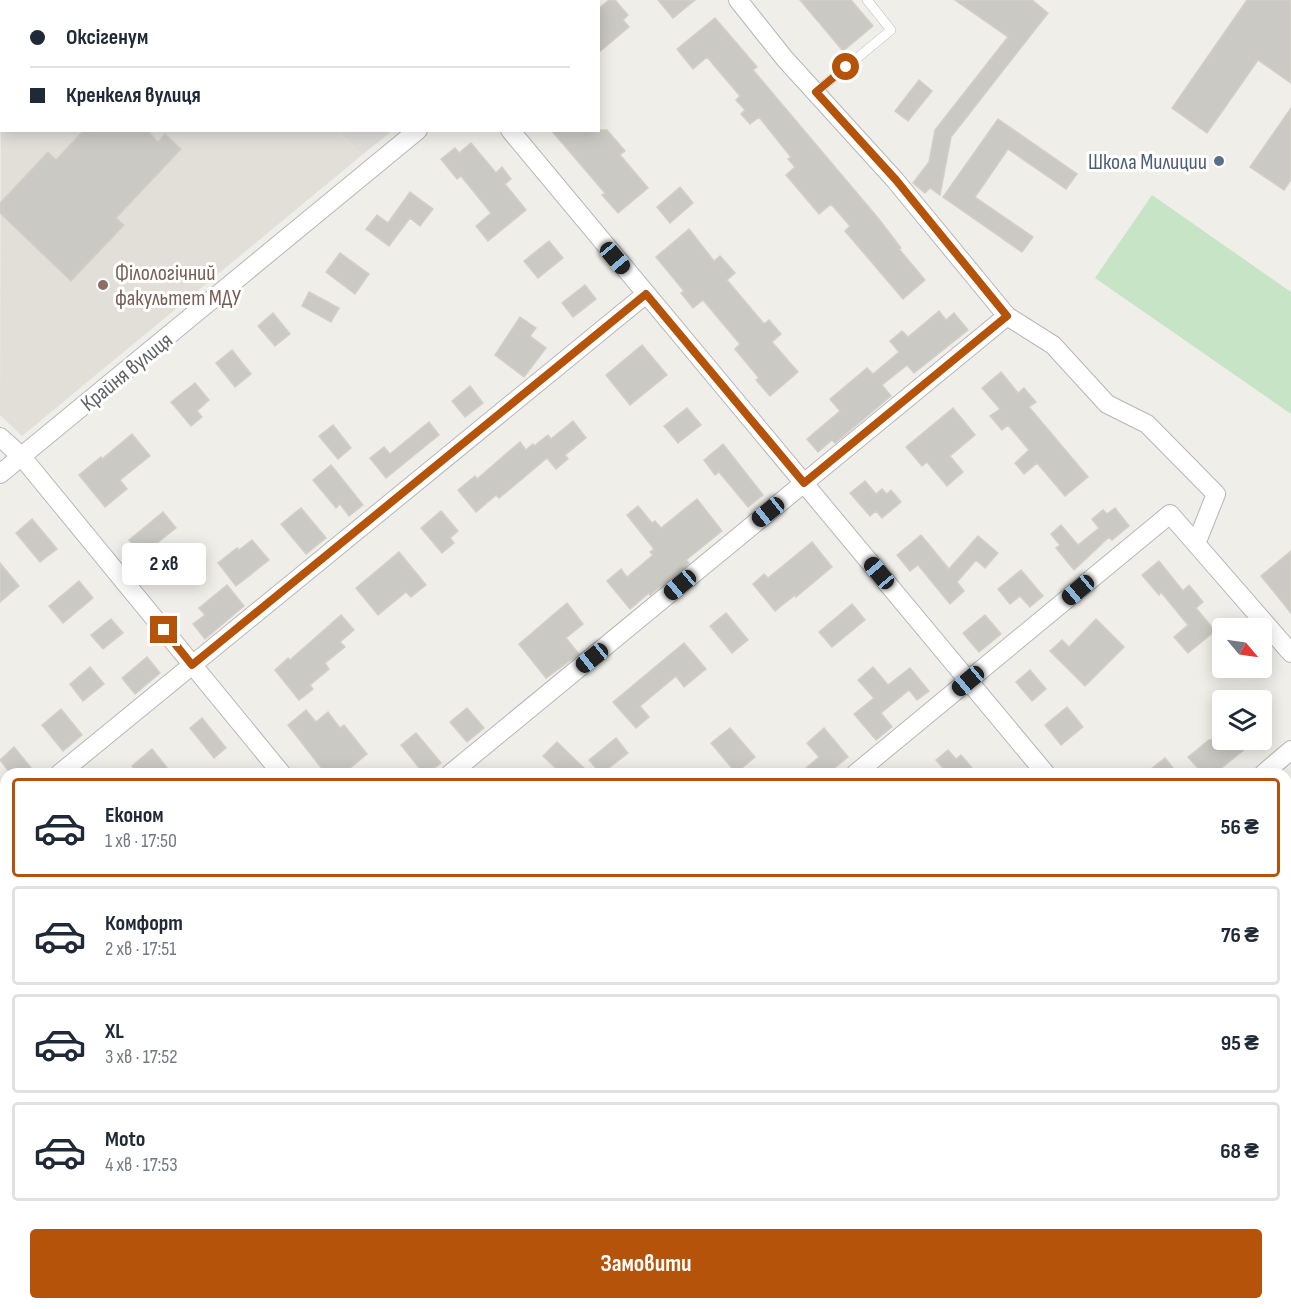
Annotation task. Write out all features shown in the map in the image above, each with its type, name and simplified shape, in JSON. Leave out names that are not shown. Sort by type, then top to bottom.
[{"type":"street","points":[[738,0],[785,59],[896,180],[1007,316],[1053,345],[1107,404],[1147,424],[1216,494],[1196,544]]},
{"type":"street","name":"Крайня вулиця","points":[[0,474],[416,132]]},
{"type":"street","points":[[512,132],[1041,768]]},
{"type":"street","points":[[66,768],[646,294]]},
{"type":"street","points":[[457,768],[1007,316]]},
{"type":"street","points":[[0,437],[22,457],[277,768]]},
{"type":"street","points":[[862,768],[1170,514],[1291,653]]},
{"type":"street","points":[[1270,768],[1291,750]]},
{"type":"lane","points":[[816,92],[891,30],[867,0]]},
{"type":"shaded area","name":"Філологічний факультет МДУ","points":[[1,132],[339,132],[362,155],[22,436],[0,415]]},
{"type":"shaded area","points":[[339,132],[391,132],[362,155]]},
{"type":"green space","points":[[1152,195],[1291,292],[1291,414],[1095,278]]},
{"type":"building","points":[[609,0],[615,0],[628,15],[623,20],[629,27],[600,51],[600,7]]},
{"type":"building","points":[[658,0],[695,0],[673,18]]},
{"type":"building","points":[[800,0],[851,0],[873,26],[843,51]]},
{"type":"building","points":[[955,0],[1032,0],[1048,13],[951,137],[940,195],[930,188],[925,193],[913,183],[929,162],[935,130],[1008,37]]},
{"type":"building","points":[[1247,0],[1291,0],[1291,83],[1258,60],[1207,133],[1172,108]]},
{"type":"building","points":[[715,18],[757,67],[753,70],[878,218],[901,248],[899,249],[925,280],[903,299],[845,231],[850,226],[831,204],[819,214],[786,175],[795,167],[788,159],[791,157],[759,117],[750,124],[741,114],[745,110],[736,100],[740,96],[707,57],[693,69],[677,49]]},
{"type":"building","points":[[919,80],[932,91],[908,121],[895,111]]},
{"type":"building","points":[[1291,108],[1291,180],[1284,190],[1250,167]]},
{"type":"building","points":[[998,119],[1077,174],[1066,189],[1008,149],[975,197],[1033,237],[1022,252],[943,197]]},
{"type":"building","points":[[607,130],[625,151],[620,155],[648,188],[618,213],[602,195],[605,193],[553,132]]},
{"type":"building","points":[[82,132],[149,132],[158,142],[165,134],[181,149],[116,218],[124,225],[71,281],[0,213],[0,203],[48,152],[56,160]]},
{"type":"building","points":[[471,143],[496,173],[502,167],[511,179],[505,184],[526,210],[488,241],[476,226],[491,213],[461,176],[457,179],[441,159],[455,148],[459,153]]},
{"type":"building","points":[[680,187],[693,203],[670,223],[657,207]]},
{"type":"building","points":[[410,192],[433,209],[420,226],[410,218],[389,246],[366,229],[377,215],[388,223]]},
{"type":"building","points":[[689,229],[714,261],[720,256],[735,273],[727,280],[764,324],[769,320],[781,334],[772,342],[798,372],[770,396],[756,380],[759,378],[735,349],[740,344],[703,300],[693,308],[681,293],[684,291],[656,257]]},
{"type":"building","points":[[549,241],[563,258],[538,278],[524,261]]},
{"type":"building","points":[[340,253],[369,274],[355,294],[326,272]]},
{"type":"building","points":[[585,285],[596,299],[573,317],[562,303]]},
{"type":"building","points":[[309,292],[339,308],[331,322],[302,306]]},
{"type":"building","points":[[939,311],[946,320],[954,313],[968,330],[914,373],[907,365],[882,385],[891,396],[835,443],[832,440],[818,452],[807,439],[840,411],[830,399],[867,368],[873,374],[899,352],[890,341],[902,331],[908,337]]},
{"type":"building","points":[[273,313],[290,334],[275,346],[258,326]]},
{"type":"building","points":[[520,317],[536,328],[530,336],[546,348],[524,377],[495,355]]},
{"type":"building","points":[[642,345],[667,375],[630,405],[606,375]]},
{"type":"building","points":[[232,350],[251,374],[235,387],[216,363]]},
{"type":"building","points":[[1001,372],[1018,393],[1024,388],[1036,402],[1029,407],[1088,477],[1065,496],[1037,463],[1024,474],[1015,463],[1029,450],[1008,425],[1002,430],[990,416],[1000,409],[982,388]]},
{"type":"building","points":[[195,383],[209,400],[197,411],[202,417],[191,426],[171,402]]},
{"type":"building","points":[[470,386],[483,403],[465,417],[452,401]]},
{"type":"building","points":[[687,408],[701,425],[678,443],[664,426]]},
{"type":"building","points":[[953,408],[975,435],[950,456],[963,472],[947,486],[927,462],[922,466],[906,447]]},
{"type":"building","points":[[573,421],[586,438],[565,455],[568,459],[556,469],[547,458],[499,498],[496,495],[476,512],[458,490],[475,476],[477,479],[520,442],[526,450],[548,435],[551,439]]},
{"type":"building","points":[[429,422],[439,435],[386,478],[370,458],[384,447],[390,454]]},
{"type":"building","points":[[333,425],[351,448],[338,459],[319,436]]},
{"type":"building","points":[[132,434],[150,456],[120,480],[127,489],[105,507],[79,475]]},
{"type":"building","points":[[723,444],[763,495],[748,507],[719,472],[715,475],[704,460]]},
{"type":"building","points":[[331,465],[363,505],[349,516],[340,504],[336,508],[313,480]]},
{"type":"building","points":[[865,481],[876,494],[882,489],[887,494],[891,490],[901,502],[882,518],[876,511],[870,516],[850,493]]},
{"type":"building","points":[[697,499],[722,531],[686,560],[689,563],[630,609],[607,581],[621,569],[627,577],[653,555],[650,552],[654,549],[627,515],[638,506],[652,523],[655,521],[661,528]]},
{"type":"building","points":[[301,508],[326,538],[306,554],[281,524]]},
{"type":"building","points":[[1115,508],[1129,526],[1112,540],[1109,537],[1074,570],[1056,548],[1060,545],[1051,534],[1061,525],[1078,545],[1099,528],[1092,519],[1103,510],[1107,514]]},
{"type":"building","points":[[441,511],[458,531],[450,538],[454,543],[442,553],[421,528]]},
{"type":"building","points":[[163,512],[176,528],[142,555],[129,540]]},
{"type":"building","points":[[32,519],[57,549],[40,562],[16,533]]},
{"type":"building","points":[[921,535],[949,569],[978,536],[998,553],[985,568],[976,560],[957,582],[964,591],[950,604],[918,565],[910,571],[897,555]]},
{"type":"building","points":[[252,540],[269,560],[236,586],[218,563]]},
{"type":"building","points":[[812,542],[832,567],[775,611],[753,584],[764,574],[768,578]]},
{"type":"building","points":[[1291,551],[1291,613],[1261,576]]},
{"type":"building","points":[[399,552],[426,585],[411,597],[406,592],[378,615],[356,588]]},
{"type":"building","points":[[1159,561],[1183,591],[1189,585],[1203,602],[1196,608],[1212,627],[1212,633],[1188,653],[1174,637],[1188,625],[1161,592],[1159,595],[1142,575]]},
{"type":"building","points":[[0,563],[19,586],[0,602]]},
{"type":"building","points":[[1021,570],[1043,596],[1030,607],[1020,596],[1010,604],[998,589]]},
{"type":"building","points":[[79,581],[93,598],[63,623],[49,606]]},
{"type":"building","points":[[227,585],[244,606],[205,639],[193,624],[205,615],[199,608]]},
{"type":"building","points":[[567,603],[583,624],[566,638],[579,654],[546,678],[519,644]]},
{"type":"building","points":[[852,604],[865,620],[832,647],[819,632]]},
{"type":"building","points":[[726,613],[748,640],[732,653],[710,626]]},
{"type":"building","points":[[341,615],[354,630],[340,642],[345,647],[325,663],[329,669],[310,685],[313,689],[299,700],[275,670],[288,658],[290,660]]},
{"type":"building","points":[[985,615],[1001,634],[979,652],[963,633]]},
{"type":"building","points":[[111,619],[123,633],[103,649],[91,635]]},
{"type":"building","points":[[1096,619],[1124,647],[1085,686],[1050,651],[1062,640],[1069,647]]},
{"type":"building","points":[[684,643],[706,669],[684,687],[676,676],[640,706],[649,717],[636,728],[613,702]]},
{"type":"building","points":[[147,657],[160,673],[135,694],[122,678]]},
{"type":"building","points":[[90,667],[104,684],[83,701],[70,684]]},
{"type":"building","points":[[873,667],[888,685],[910,668],[929,691],[917,700],[909,690],[881,713],[892,727],[876,740],[854,714],[874,698],[858,680]]},
{"type":"building","points":[[1030,670],[1046,689],[1032,701],[1016,682]]},
{"type":"building","points":[[1067,707],[1083,727],[1061,745],[1045,725]]},
{"type":"building","points":[[467,708],[484,728],[467,742],[450,722]]},
{"type":"building","points":[[61,709],[82,735],[63,751],[42,725]]},
{"type":"building","points":[[306,710],[316,722],[328,712],[340,728],[344,725],[367,754],[350,768],[321,768],[288,725]]},
{"type":"building","points":[[202,718],[226,748],[214,758],[190,728]]},
{"type":"building","points":[[730,728],[755,757],[742,768],[732,768],[711,743]]},
{"type":"building","points":[[824,728],[848,757],[834,768],[806,768],[819,757],[807,743]]},
{"type":"building","points":[[416,733],[441,763],[435,768],[419,768],[401,745]]},
{"type":"building","points":[[616,738],[628,753],[609,768],[596,768],[589,760]]},
{"type":"building","points":[[1209,740],[1212,740],[1212,750],[1244,750],[1221,768],[1198,768],[1188,757]]},
{"type":"building","points":[[557,742],[584,768],[556,768],[543,756]]},
{"type":"building","points":[[14,747],[31,768],[6,768],[0,760]]},
{"type":"building","points":[[152,749],[167,768],[134,768],[132,766]]},
{"type":"building","points":[[948,750],[956,759],[961,755],[972,768],[943,768],[936,760]]},
{"type":"building","points":[[1165,758],[1173,768],[1152,768]]},
{"type":"place","name":"Школа Милиции","points":[[1219,161]]},
{"type":"place","name":"Філологічний факультет МДУ","points":[[103,285]]},
{"type":"route","points":[[164,630],[192,665],[646,294],[804,483],[1007,316],[896,180],[816,92],[846,67]]}]
